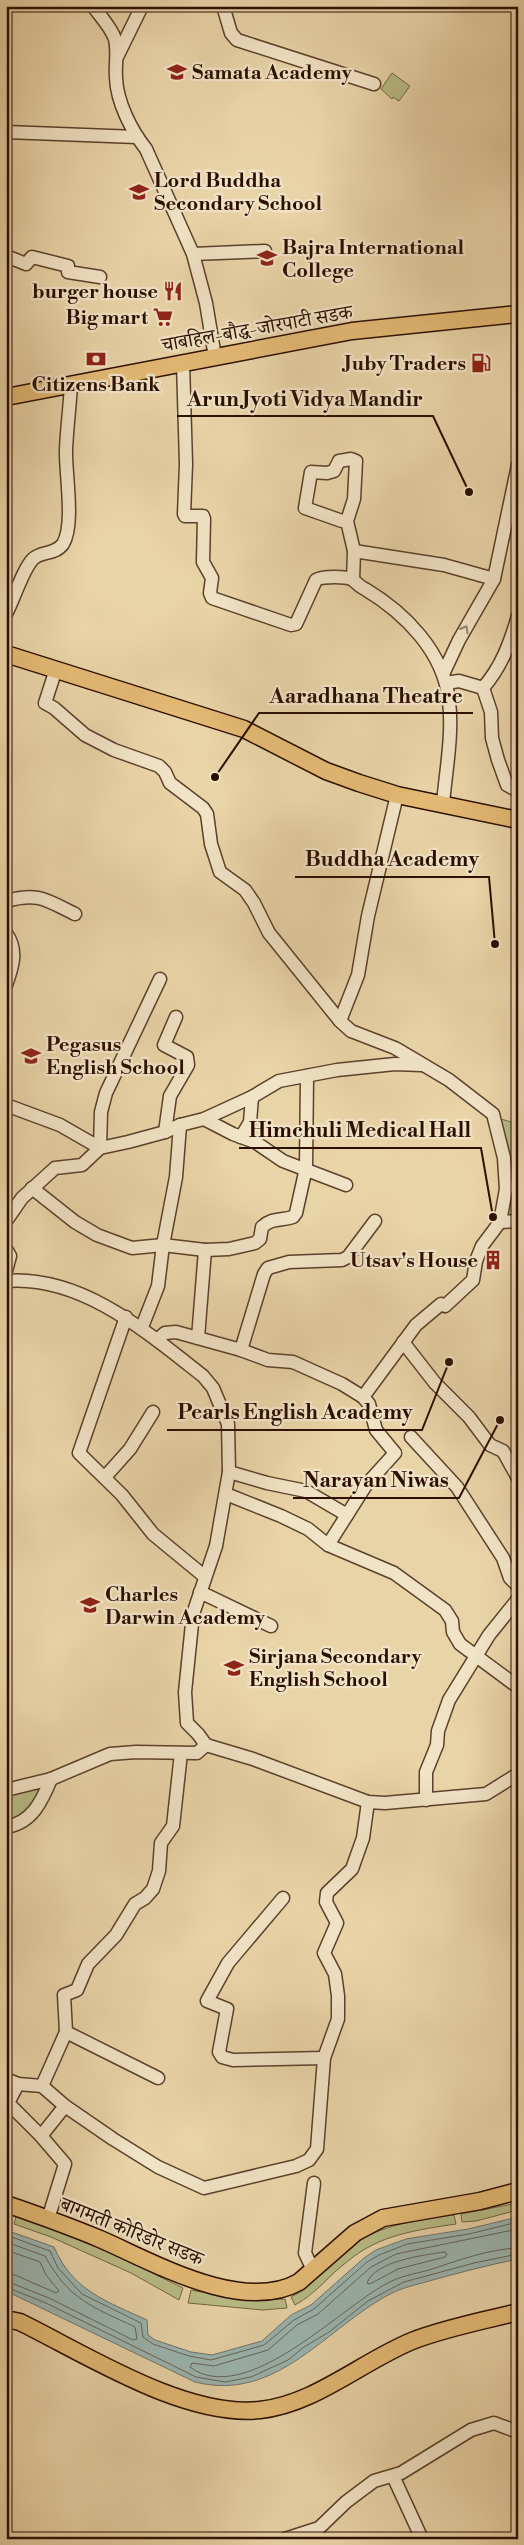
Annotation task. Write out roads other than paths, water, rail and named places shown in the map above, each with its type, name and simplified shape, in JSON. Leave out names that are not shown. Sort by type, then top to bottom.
[{"type":"main road","name":"चाबहिल-बौद्ध-जोरपाटी सडक","points":[[6,397],[352,332],[518,314]]},
{"type":"main road","points":[[6,654],[244,729],[326,771],[398,795],[518,820]]},
{"type":"main road","name":"बागमती कोरिडोर सडक","points":[[6,2204],[108,2242],[178,2275],[207,2284],[252,2290],[279,2289],[299,2282],[355,2233],[383,2218],[480,2201],[518,2191]]},
{"type":"main road","points":[[6,2319],[20,2322],[172,2396],[201,2404],[242,2411],[261,2410],[307,2396],[412,2341],[518,2312]]},
{"type":"street","points":[[93,6],[114,38],[119,96],[137,137],[146,149],[193,254],[206,303],[214,357]]},
{"type":"street","points":[[117,57],[142,6]]},
{"type":"street","points":[[223,6],[231,33],[237,40],[374,84]]},
{"type":"street","points":[[6,132],[137,137]]},
{"type":"street","points":[[193,254],[266,251]]},
{"type":"street","points":[[6,256],[26,264],[32,257],[50,260],[68,266],[68,272],[100,277]]},
{"type":"street","points":[[183,363],[186,464],[184,514],[185,516],[203,516],[204,562],[212,578],[210,593],[212,598],[282,622],[296,624],[316,580],[328,577],[353,580],[387,604],[414,628],[445,678],[450,723],[443,804]]},
{"type":"street","points":[[6,614],[17,595],[28,564],[35,557],[53,553],[63,544],[69,515],[66,449],[71,384]]},
{"type":"street","points":[[347,520],[342,521],[305,508],[311,472],[327,473],[334,471],[340,461],[351,459],[356,461],[354,499],[347,520],[354,551],[353,580]]},
{"type":"street","points":[[445,678],[459,640],[494,579],[518,464]]},
{"type":"street","points":[[354,551],[444,565],[494,579]]},
{"type":"street","points":[[483,688],[494,675],[505,655],[518,616]]},
{"type":"street","points":[[56,669],[45,703],[54,708],[85,735],[107,746],[159,766],[165,772],[170,783],[204,808],[207,814],[211,844],[220,872],[245,890],[254,903],[269,933],[340,1021],[351,1031],[386,1044],[449,1080],[493,1114],[504,1158],[506,1190],[500,1222],[482,1246],[476,1261],[473,1280],[445,1306],[441,1304],[416,1325],[363,1397]]},
{"type":"street","points":[[445,678],[483,688]]},
{"type":"street","points":[[483,688],[490,712],[492,738],[498,760],[507,786],[518,791]]},
{"type":"street","points":[[340,1021],[358,975],[368,916],[398,795]]},
{"type":"street","points":[[6,901],[29,895],[38,897],[75,914]]},
{"type":"street","points":[[6,933],[14,950],[13,967],[6,984]]},
{"type":"street","points":[[100,1148],[101,1112],[106,1093],[160,979]]},
{"type":"street","points":[[165,1132],[170,1096],[188,1065],[187,1057],[164,1045],[176,1017]]},
{"type":"street","points":[[6,1221],[32,1188],[55,1168],[82,1166],[100,1148],[165,1132],[180,1124],[204,1120],[252,1097],[279,1081],[395,1064],[423,1065]]},
{"type":"street","points":[[32,1188],[59,1211],[97,1235],[132,1248],[162,1245],[206,1250],[229,1249],[255,1243],[260,1239],[262,1227],[266,1222],[279,1218],[293,1217],[306,1168],[307,1076]]},
{"type":"street","points":[[241,1137],[250,1122],[252,1097]]},
{"type":"street","points":[[6,1105],[60,1125],[100,1148]]},
{"type":"street","points":[[204,1120],[255,1142],[283,1161],[306,1168],[346,1185]]},
{"type":"street","points":[[142,1327],[158,1286],[162,1245],[176,1177],[180,1124]]},
{"type":"street","points":[[241,1350],[264,1274],[268,1268],[289,1262],[342,1260],[348,1256],[375,1221]]},
{"type":"street","points":[[500,1222],[518,1221]]},
{"type":"street","points":[[6,1249],[10,1256],[6,1271]]},
{"type":"street","points":[[198,1338],[206,1250]]},
{"type":"street","points":[[6,1281],[40,1282],[66,1288],[126,1317],[142,1327],[203,1376],[213,1388],[228,1424],[229,1472],[216,1546],[204,1576],[194,1614],[185,1692],[187,1723],[206,1745],[253,1759],[368,1802],[426,1800],[486,1794],[518,1774]]},
{"type":"street","points":[[126,1317],[79,1453],[82,1458],[105,1477],[153,1534],[204,1576]]},
{"type":"street","points":[[157,1340],[170,1332],[241,1350],[268,1360],[293,1362],[342,1384],[363,1397],[368,1404],[376,1430],[395,1453],[366,1485],[328,1545]]},
{"type":"street","points":[[403,1342],[435,1383],[469,1417],[490,1445],[503,1451],[518,1478]]},
{"type":"street","points":[[105,1477],[130,1449],[153,1412]]},
{"type":"street","points":[[411,1437],[457,1487],[503,1558],[510,1578],[518,1586]]},
{"type":"street","points":[[229,1472],[267,1483],[306,1491],[347,1515]]},
{"type":"street","points":[[226,1494],[301,1526],[328,1545],[394,1573],[426,1594],[445,1610],[460,1644],[518,1687]]},
{"type":"street","points":[[200,1592],[271,1626]]},
{"type":"street","points":[[426,1800],[426,1772],[437,1745],[438,1730],[446,1706],[489,1635],[518,1599]]},
{"type":"street","points":[[6,1790],[51,1779],[110,1754],[136,1752],[197,1753],[206,1745]]},
{"type":"street","points":[[42,2086],[66,2032],[64,1995],[76,1990],[88,1964],[116,1935],[135,1904],[145,1898],[152,1889],[159,1871],[161,1843],[173,1826],[181,1753]]},
{"type":"street","points":[[6,1827],[26,1821],[42,1800],[51,1779]]},
{"type":"street","points":[[48,2219],[65,2164],[41,2136],[8,2103],[12,2082],[42,2086],[65,2106],[158,2167],[204,2188],[276,2172],[302,2163],[314,2155],[319,2129],[324,2058],[338,2020],[336,1974],[324,1953],[337,1923],[326,1902],[328,1893],[352,1870],[362,1838],[368,1802]]},
{"type":"street","points":[[282,1898],[228,1963],[207,2001],[227,2009],[219,2052],[222,2057],[233,2060],[324,2058]]},
{"type":"street","points":[[66,2032],[158,2078]]},
{"type":"street","points":[[41,2136],[65,2106]]},
{"type":"street","points":[[313,2270],[305,2253],[314,2183]]},
{"type":"street","points":[[285,2539],[322,2533],[346,2502],[374,2481],[402,2473],[472,2430],[494,2423],[518,2432]]},
{"type":"street","points":[[393,2476],[422,2539]]},
{"type":"water","points":[[518,2217],[518,2259],[410,2286],[392,2293],[368,2307],[300,2358],[277,2372],[252,2382],[225,2386],[195,2382],[6,2291],[6,2230],[54,2247],[71,2274],[92,2293],[147,2320],[148,2335],[155,2340],[191,2352],[212,2355],[262,2341],[291,2315],[311,2305],[364,2258],[376,2250],[406,2239],[468,2229]]},
{"type":"place","name":"Samata Academy","points":[[177,72]]},
{"type":"place","name":"Lord Buddha Secondary School","points":[[139,192]]},
{"type":"place","name":"Bajra International College","points":[[267,258]]},
{"type":"place","name":"burger house","points":[[173,291]]},
{"type":"place","name":"Big mart","points":[[163,317]]},
{"type":"place","name":"Citizens Bank","points":[[96,359]]},
{"type":"place","name":"Juby Traders","points":[[481,363]]},
{"type":"place","name":"Arun Jyoti Vidya Mandir","points":[[469,492]]},
{"type":"place","name":"Aaradhana Theatre","points":[[215,777]]},
{"type":"place","name":"Buddha Academy","points":[[495,944]]},
{"type":"place","name":"Pegasus English School","points":[[31,1056]]},
{"type":"place","name":"Himchuli Medical Hall","points":[[493,1217]]},
{"type":"place","name":"Utsav's House","points":[[493,1260]]},
{"type":"place","name":"Pearls English Academy","points":[[449,1362]]},
{"type":"place","name":"Narayan Niwas","points":[[500,1420]]},
{"type":"place","name":"Charles Darwin Academy","points":[[90,1605]]},
{"type":"place","name":"Sirjana Secondary English School","points":[[234,1668]]}]
